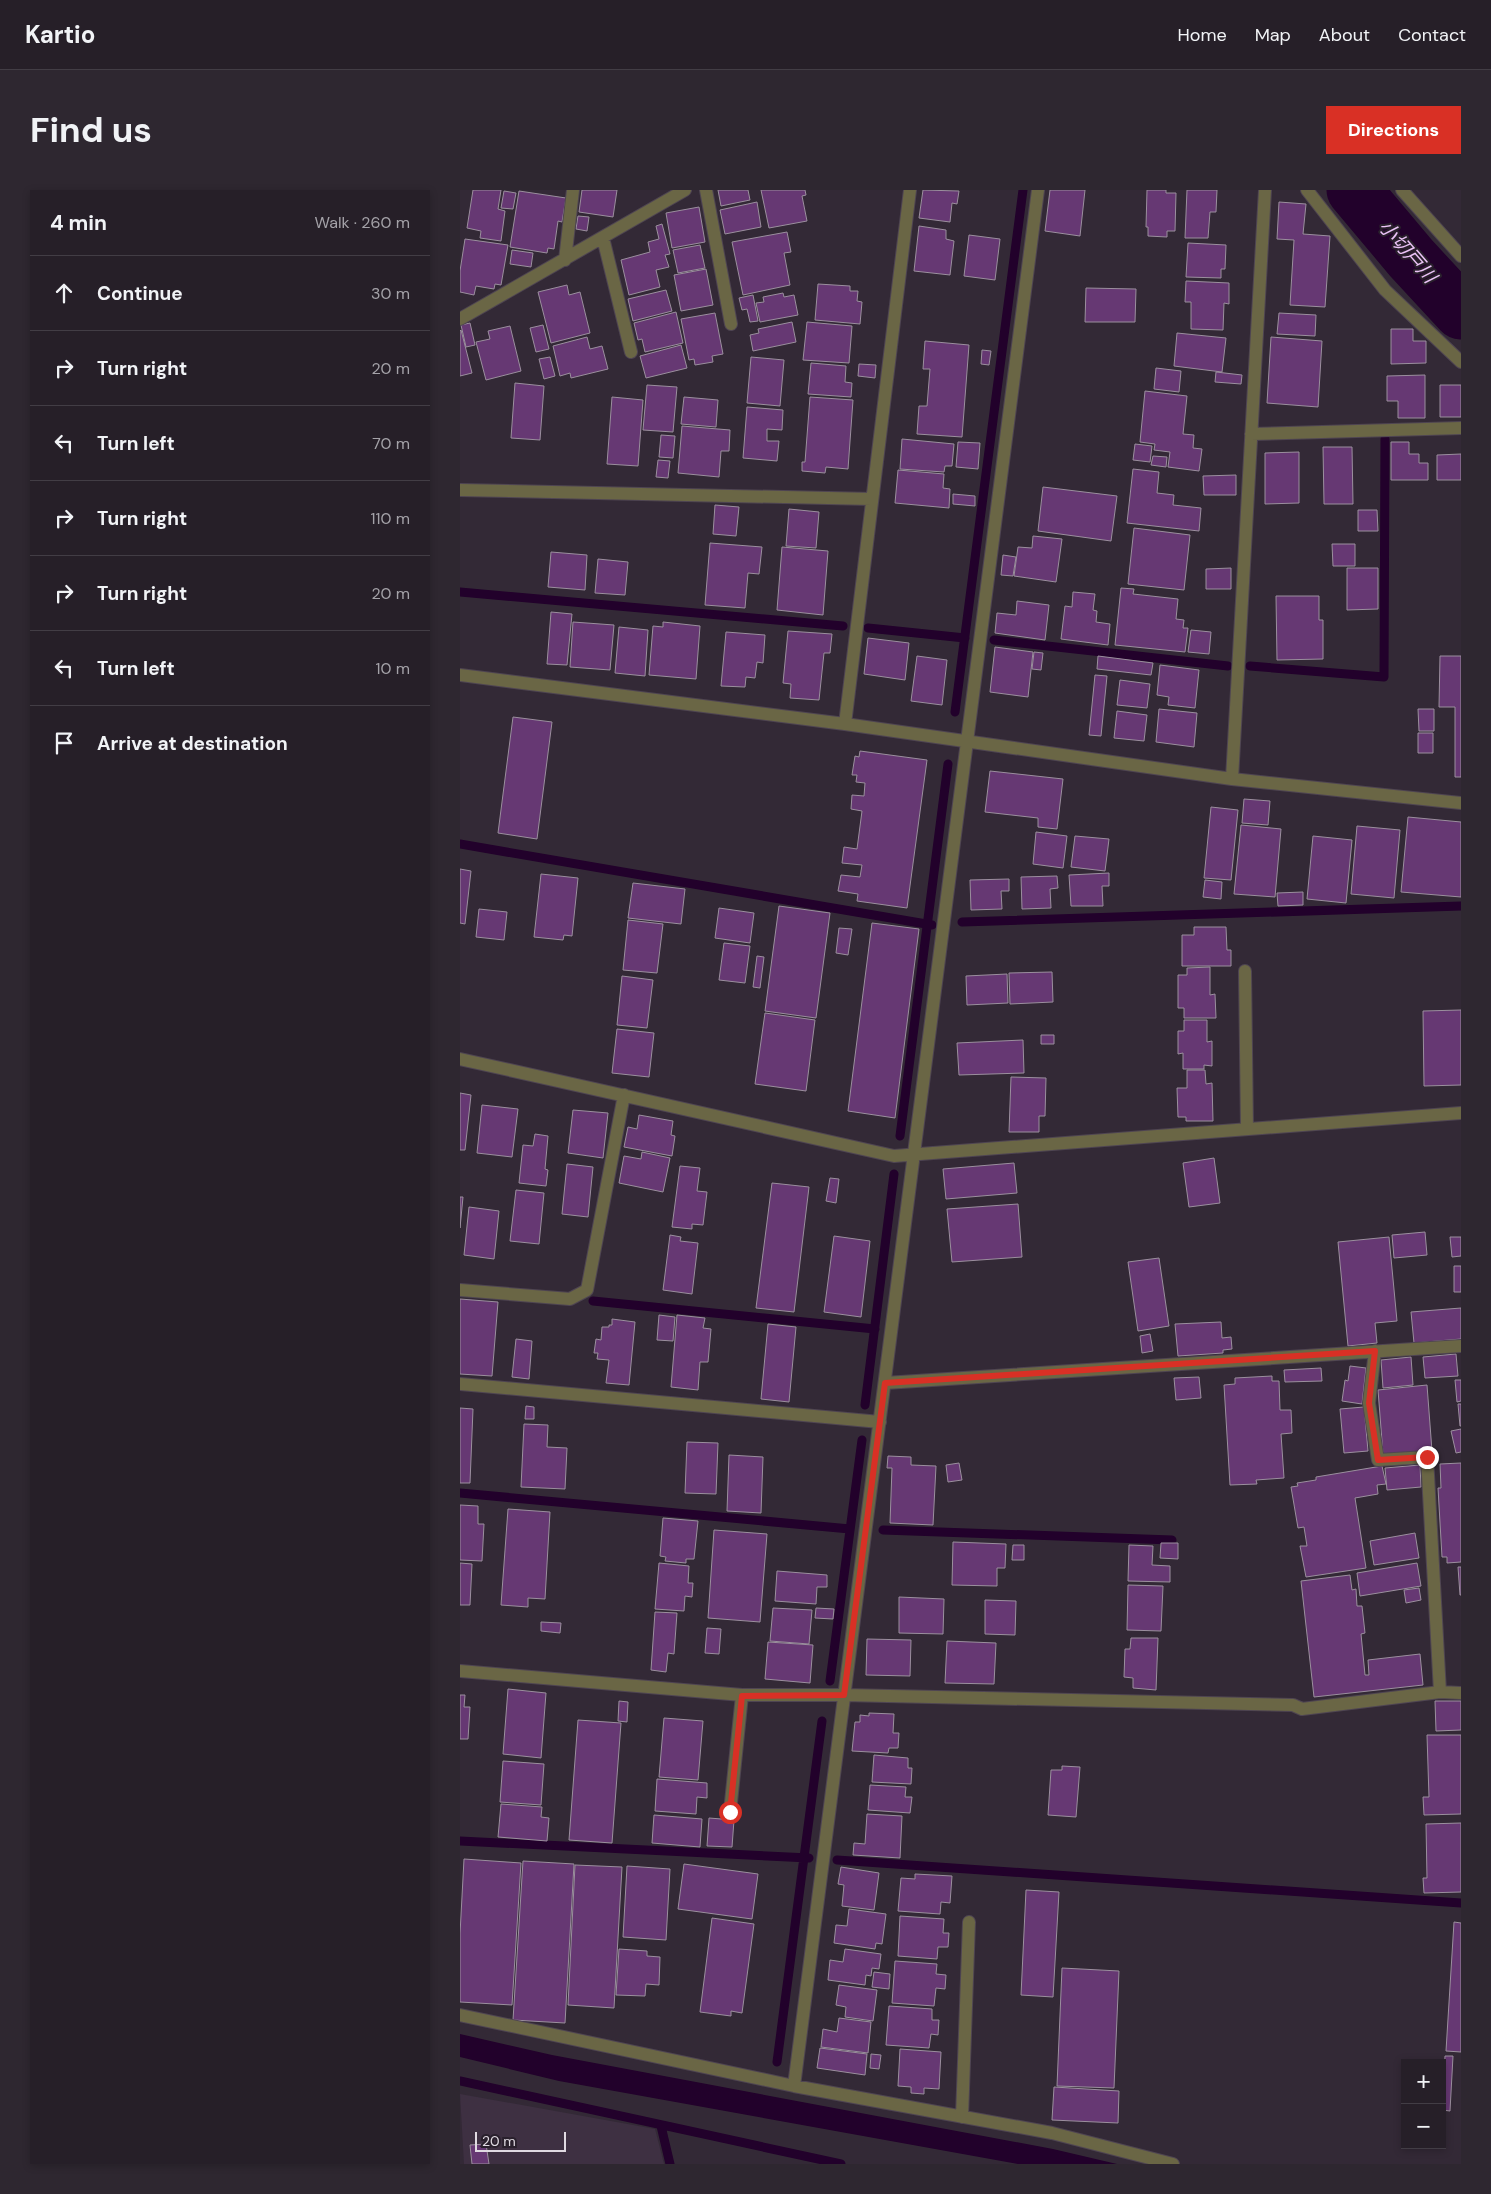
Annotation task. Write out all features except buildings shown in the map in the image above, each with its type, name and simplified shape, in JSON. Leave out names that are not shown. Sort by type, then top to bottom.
[{"type":"street","points":[[565,260],[573,190]]},
{"type":"street","points":[[460,319],[685,190]]},
{"type":"street","points":[[706,190],[732,324]]},
{"type":"street","points":[[845,724],[910,190]]},
{"type":"street","points":[[794,2086],[1038,190]]},
{"type":"street","points":[[1232,779],[1266,190]]},
{"type":"street","points":[[1307,190],[1386,290],[1461,362]]},
{"type":"street","points":[[1402,190],[1461,256]]},
{"type":"street","points":[[603,238],[631,352]]},
{"type":"street","points":[[1251,434],[1461,428]]},
{"type":"street","points":[[460,490],[872,499]]},
{"type":"street","points":[[460,674],[845,724],[1232,779],[1461,803]]},
{"type":"street","points":[[1245,971],[1246,1129]]},
{"type":"street","points":[[460,1058],[894,1156],[1461,1113]]},
{"type":"street","points":[[460,1290],[570,1299],[587,1290],[624,1095]]},
{"type":"street","points":[[885,1383],[1461,1346]]},
{"type":"street","points":[[1375,1351],[1369,1403],[1378,1460],[1427,1457],[1440,1692]]},
{"type":"street","points":[[460,1384],[880,1422]]},
{"type":"street","points":[[460,1671],[742,1696],[844,1695],[1293,1705],[1302,1709],[1440,1692],[1461,1694]]},
{"type":"street","points":[[730,1812],[742,1696]]},
{"type":"street","points":[[962,2117],[969,1922]]},
{"type":"street","points":[[460,2015],[794,2086],[1052,2133],[1173,2164]]},
{"type":"shaded area","points":[[460,2034],[552,2055],[1053,2149],[1117,2164],[1018,2164],[559,2081],[460,2057]]},
{"type":"shaded area","points":[[460,2094],[655,2129],[664,2164],[464,2164]]},
{"type":"waterway","points":[[955,712],[1023,190]]},
{"type":"waterway","name":"小切戸川","points":[[1354,190],[1411,258],[1461,312]]},
{"type":"waterway","points":[[1250,666],[1384,677],[1385,439]]},
{"type":"waterway","points":[[460,592],[843,626]]},
{"type":"waterway","points":[[868,628],[965,638]]},
{"type":"waterway","points":[[994,640],[1228,666]]},
{"type":"waterway","points":[[900,1136],[948,764]]},
{"type":"waterway","points":[[460,844],[932,925]]},
{"type":"waterway","points":[[962,922],[1461,906]]},
{"type":"waterway","points":[[865,1405],[894,1174]]},
{"type":"waterway","points":[[593,1301],[875,1329]]},
{"type":"waterway","points":[[830,1681],[862,1440]]},
{"type":"waterway","points":[[460,1493],[850,1529]]},
{"type":"waterway","points":[[883,1530],[1172,1540]]},
{"type":"waterway","points":[[777,2062],[822,1721]]},
{"type":"waterway","points":[[460,1841],[809,1858]]},
{"type":"waterway","points":[[837,1860],[1461,1903]]},
{"type":"waterway","points":[[460,2081],[841,2164]]},
{"type":"waterway","points":[[661,2126],[670,2164]]},
{"type":"route","points":[[730,1812],[742,1696],[844,1695],[885,1383],[1375,1351],[1369,1403],[1378,1460],[1427,1457]]}]
